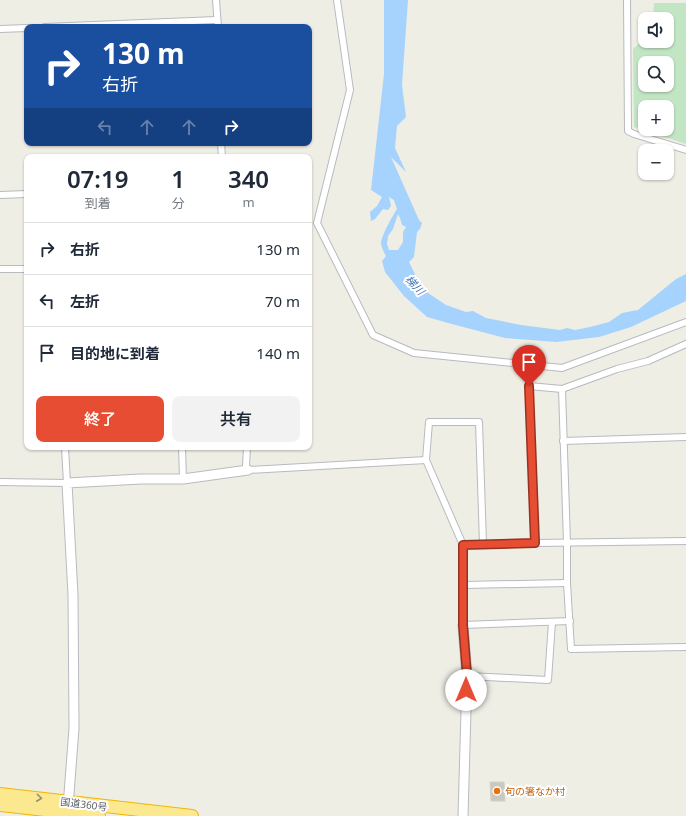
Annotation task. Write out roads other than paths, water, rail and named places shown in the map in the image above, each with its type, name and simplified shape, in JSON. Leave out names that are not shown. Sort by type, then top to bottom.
[{"type":"highway","name":"国道360号","points":[[0,794],[68,807],[99,816]]},
{"type":"highway","name":"国道360号","points":[[0,805],[68,807],[192,816]]},
{"type":"street","points":[[216,0],[218,24]]},
{"type":"street","points":[[337,0],[350,90],[317,223],[373,335],[414,353],[562,368],[686,322]]},
{"type":"street","points":[[627,0],[628,131],[686,150]]},
{"type":"street","points":[[119,24],[217,20]]},
{"type":"street","points":[[0,29],[24,28]]},
{"type":"street","points":[[0,195],[24,194]]},
{"type":"street","points":[[0,269],[24,269]]},
{"type":"street","points":[[535,543],[529,386],[562,389],[617,369],[648,361],[686,344]]},
{"type":"street","points":[[562,389],[567,583],[571,649],[686,647]]},
{"type":"street","points":[[463,816],[467,676],[463,625],[463,545],[426,460],[429,422],[479,422],[483,544]]},
{"type":"street","points":[[563,441],[686,437]]},
{"type":"street","points":[[65,450],[73,595],[74,720],[68,807]]},
{"type":"street","points":[[182,450],[183,479]]},
{"type":"street","points":[[247,450],[246,466],[248,470]]},
{"type":"street","points":[[0,482],[67,483],[141,479],[183,479],[248,470],[426,460]]},
{"type":"street","points":[[463,545],[686,541]]},
{"type":"street","points":[[464,585],[567,583]]},
{"type":"street","points":[[467,676],[548,680],[552,622]]},
{"type":"street","points":[[463,625],[570,622]]},
{"type":"water","name":"梯川","points":[[384,0],[408,0],[402,85],[406,117],[397,126],[395,148],[406,172],[391,157],[419,220],[422,223],[417,232],[414,257],[409,262],[418,280],[428,293],[446,305],[466,312],[473,311],[486,318],[521,325],[560,330],[567,328],[575,330],[590,327],[609,322],[622,313],[638,310],[676,279],[686,274],[686,301],[631,327],[599,337],[556,342],[505,338],[427,317],[404,296],[385,272],[382,261],[386,256],[381,241],[397,209],[394,200],[389,197],[391,206],[388,210],[383,209],[375,219],[371,221],[370,212],[377,206],[382,197],[371,190],[384,74]],"holes":[[[398,214],[402,225],[406,227],[403,232],[403,242],[398,250],[389,250],[387,244],[388,236],[393,229]]]},
{"type":"place","name":"旬の箸なか村","points":[[497,791]]}]
